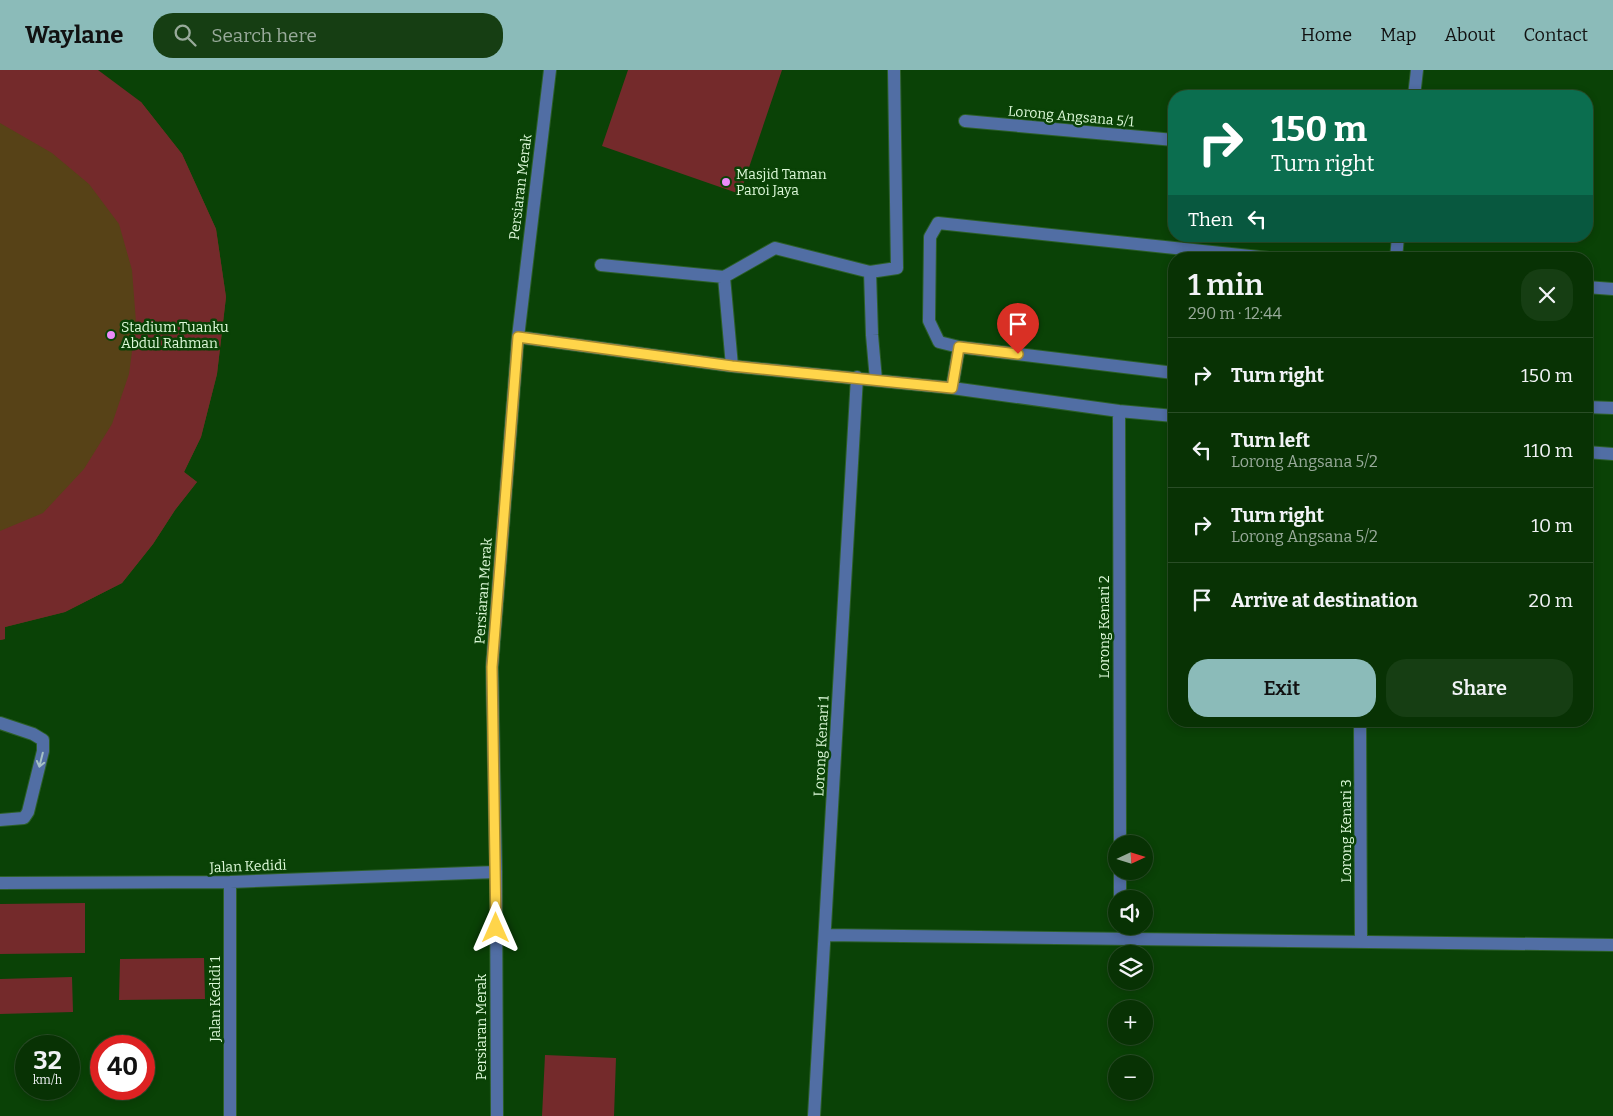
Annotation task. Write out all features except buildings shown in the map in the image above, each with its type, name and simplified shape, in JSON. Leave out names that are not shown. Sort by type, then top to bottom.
[{"type":"street","name":"Persiaran Merak","points":[[497,1116],[496,872],[492,667],[518,337],[550,70]]},
{"type":"street","points":[[601,265],[724,277],[775,248],[870,272],[897,268],[894,70]]},
{"type":"street","points":[[1415,90],[1417,70]]},
{"type":"street","name":"Lorong Angsana 5/1","points":[[965,121],[1168,139]]},
{"type":"street","points":[[1168,373],[959,347],[939,342],[929,321],[930,237],[938,223],[1213,252]]},
{"type":"street","points":[[870,272],[876,380]]},
{"type":"street","points":[[724,277],[732,366]]},
{"type":"street","points":[[1593,288],[1613,289]]},
{"type":"street","points":[[518,337],[732,366],[857,377],[1119,411],[1168,415]]},
{"type":"street","points":[[952,388],[959,347]]},
{"type":"street","name":"Lorong Kenari 1","points":[[814,1116],[857,377]]},
{"type":"street","points":[[1593,407],[1613,408]]},
{"type":"street","name":"Lorong Kenari 2","points":[[1119,411],[1120,835]]},
{"type":"street","points":[[1593,453],[1613,454]]},
{"type":"street","points":[[0,723],[33,734],[43,740],[43,751],[28,812],[24,818],[0,820]]},
{"type":"street","name":"Lorong Kenari 3","points":[[1360,727],[1361,941]]},
{"type":"street","name":"Jalan Kedidi","points":[[0,883],[230,882],[496,872]]},
{"type":"street","name":"Jalan Kedidi 1","points":[[230,882],[230,1116]]},
{"type":"street","points":[[825,934],[1108,932]]},
{"type":"street","points":[[1153,933],[1361,941],[1613,944]]},
{"type":"shaded area","name":"Stadium Tuanku Abdul Rahman","points":[[0,70],[141,102],[182,154],[216,229],[226,297],[217,374],[201,437],[184,472],[197,482],[175,510],[153,544],[122,583],[65,612],[5,627],[5,639],[0,640]]},
{"type":"place","name":"Masjid Taman Paroi Jaya","points":[[726,182]]},
{"type":"place","name":"Stadium Tuanku Abdul Rahman","points":[[111,335]]},
{"type":"route","points":[[496,928],[492,667],[518,337],[732,366],[952,388],[959,347],[1018,354]]}]
